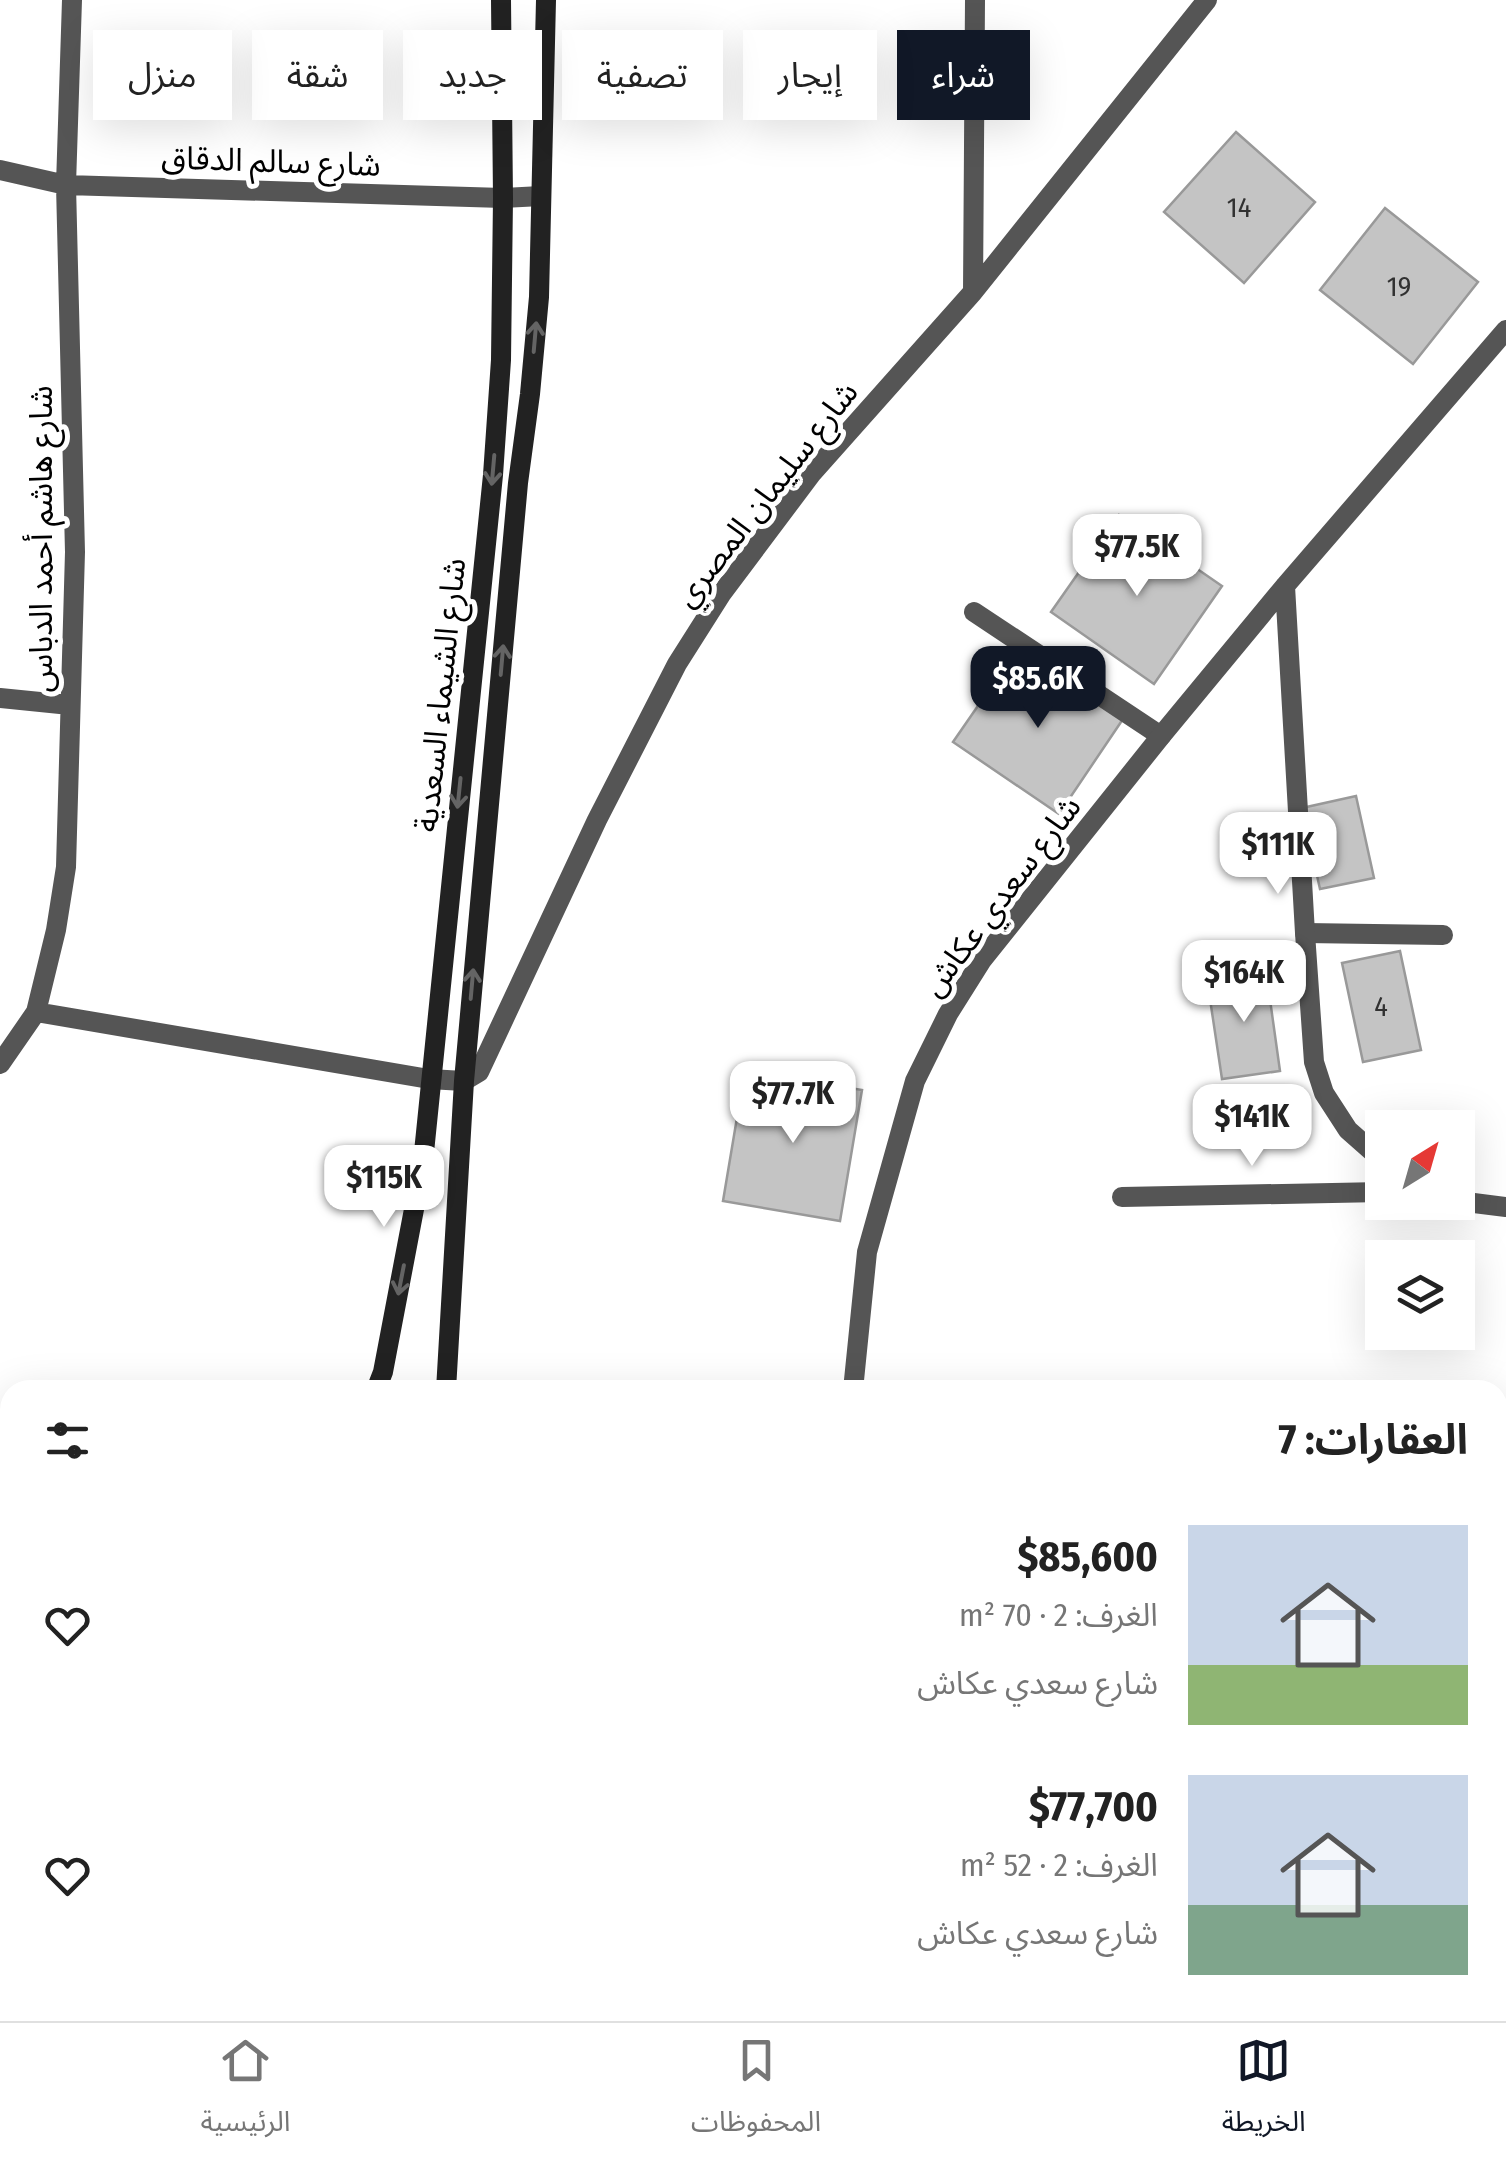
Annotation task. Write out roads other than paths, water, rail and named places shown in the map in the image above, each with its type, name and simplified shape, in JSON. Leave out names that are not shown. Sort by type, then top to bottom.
[{"type":"street","name":"شارع هاشم أحمد الدباس","points":[[0,1064],[36,1012],[66,867],[76,552],[66,186],[72,0]]},
{"type":"street","name":"شارع الشيماء السعدية","points":[[380,1380],[422,1162],[493,475],[504,198],[501,0]]},
{"type":"street","name":"شارع الشيماء السعدية","points":[[447,1380],[464,1081],[538,297],[546,0]]},
{"type":"street","points":[[973,292],[975,0]]},
{"type":"street","name":"شارع سليمان المصري","points":[[464,1081],[484,1064],[596,820],[678,664],[722,593],[812,473],[973,292],[1207,0]]},
{"type":"street","name":"شارع سالم الدقاق","points":[[0,170],[66,186],[541,196]]},
{"type":"street","name":"شارع سعدي عكاش","points":[[853,1380],[867,1252],[915,1081],[948,1014],[982,960],[1161,736],[1506,330]]},
{"type":"street","points":[[1285,586],[1314,1062],[1324,1093],[1348,1130],[1365,1145]]},
{"type":"street","points":[[974,612],[1161,736]]},
{"type":"street","points":[[0,698],[70,705]]},
{"type":"street","points":[[1305,933],[1442,935]]},
{"type":"street","points":[[36,1012],[429,1080],[464,1081]]},
{"type":"street","points":[[1122,1196],[1365,1192]]},
{"type":"street","points":[[1475,1203],[1506,1207]]}]
